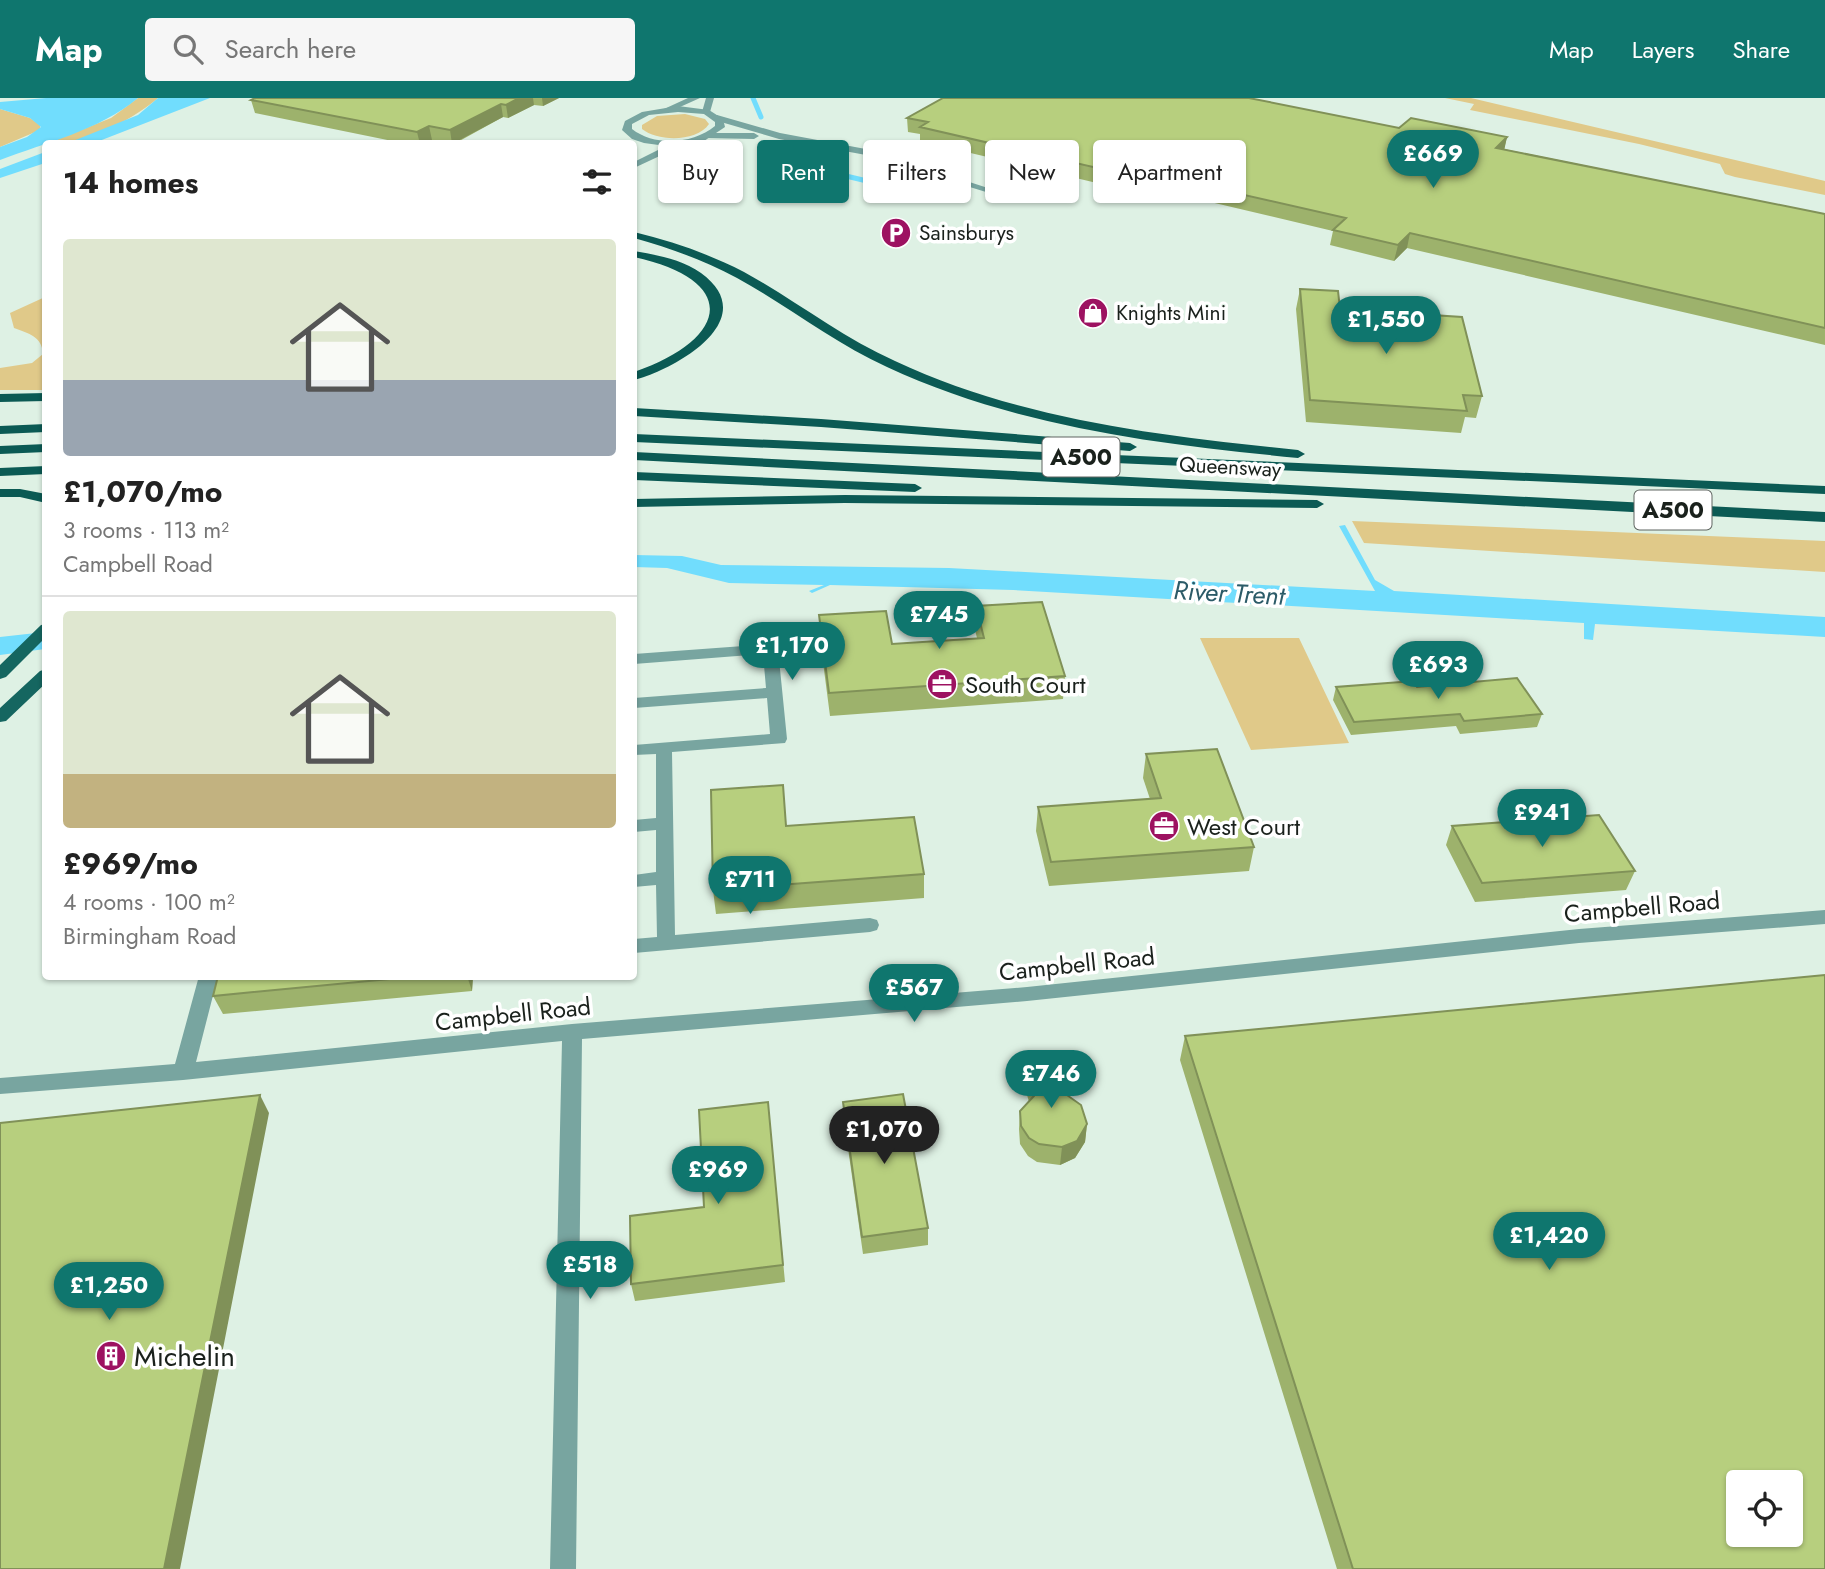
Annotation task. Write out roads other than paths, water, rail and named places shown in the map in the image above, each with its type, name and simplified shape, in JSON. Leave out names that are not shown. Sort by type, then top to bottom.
[{"type":"highway","points":[[637,236],[707,258],[743,276],[855,348],[938,385],[1058,420],[1180,442],[1529,476]]},
{"type":"highway","points":[[637,255],[666,261],[704,282],[715,297],[715,314],[711,329],[690,349],[637,375]]},
{"type":"highway","points":[[0,398],[42,397]]},
{"type":"highway","points":[[637,412],[821,423],[1529,476]]},
{"type":"highway","points":[[0,430],[42,428]]},
{"type":"highway","name":"Queensway","points":[[637,438],[1825,490]]},
{"type":"highway","points":[[0,450],[42,448]]},
{"type":"highway","name":"Queensway","points":[[637,456],[1825,517]]},
{"type":"highway","points":[[0,472],[42,470]]},
{"type":"highway","points":[[637,476],[1259,505]]},
{"type":"highway","points":[[0,493],[20,493],[42,498]]},
{"type":"highway","points":[[637,503],[845,499],[1259,505],[1521,503]]},
{"type":"main road","points":[[0,674],[42,632]]},
{"type":"main road","points":[[0,717],[42,678]]},
{"type":"street","points":[[633,140],[627,127],[632,120],[696,98]]},
{"type":"street","points":[[706,112],[710,98]]},
{"type":"street","points":[[668,109],[706,112],[717,118],[779,136],[868,152],[985,189]]},
{"type":"street","points":[[708,136],[720,127],[717,118]]},
{"type":"street","points":[[694,140],[708,136],[779,136]]},
{"type":"street","points":[[637,140],[658,142]]},
{"type":"street","points":[[637,164],[658,155]]},
{"type":"street","points":[[637,659],[770,649],[779,739],[637,750]]},
{"type":"street","points":[[637,703],[774,692]]},
{"type":"street","points":[[664,748],[666,943]]},
{"type":"street","points":[[637,826],[665,823]]},
{"type":"street","points":[[637,881],[665,878]]},
{"type":"street","name":"Campbell Road","points":[[0,1086],[183,1072],[572,1032],[1027,994],[1579,936],[1825,917]]},
{"type":"street","points":[[637,946],[870,925]]},
{"type":"street","points":[[183,1072],[208,980]]},
{"type":"street","points":[[563,1569],[572,1032]]},
{"type":"water","points":[[46,98],[138,98],[89,127],[56,140],[42,140],[42,145],[0,160],[0,147],[27,137],[41,127],[30,118],[0,109],[0,102]]},
{"type":"water","points":[[158,98],[210,98],[102,140],[76,140],[138,115]]},
{"type":"water","points":[[42,153],[42,164],[0,178],[0,169]]},
{"type":"water","name":"River Trent","points":[[1345,525],[1375,580],[1394,591],[1825,617],[1825,637],[1595,624],[1593,640],[1584,639],[1584,623],[1013,590],[830,585],[812,593],[809,591],[824,585],[729,583],[667,568],[637,567],[637,555],[682,556],[721,565],[949,568],[1375,591],[1339,526]]},
{"type":"water","points":[[42,632],[42,649],[0,655],[0,637]]},
{"type":"waterway","points":[[753,98],[761,117]]},
{"type":"waterway","points":[[849,177],[863,180]]},
{"type":"place","name":"Sainsburys","points":[[896,233]]},
{"type":"place","name":"Knights Mini","points":[[1093,313]]},
{"type":"place","name":"South Court","points":[[942,684]]},
{"type":"place","name":"West Court","points":[[1164,826]]},
{"type":"place","name":"Michelin","points":[[111,1356]]}]
